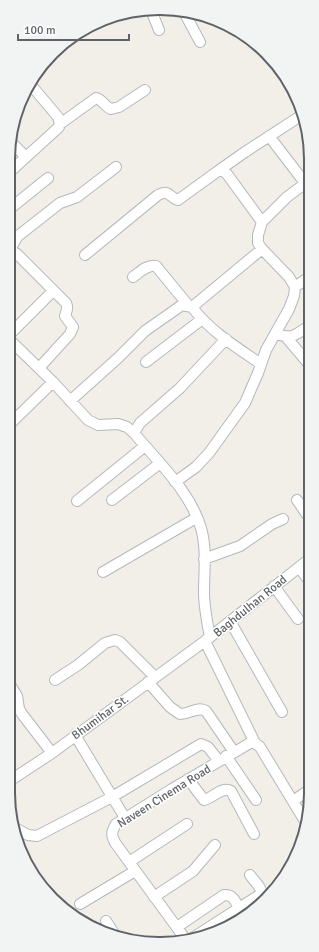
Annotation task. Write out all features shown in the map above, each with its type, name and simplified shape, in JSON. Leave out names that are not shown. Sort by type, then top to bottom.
[{"type":"street","points":[[153,15],[159,30]]},
{"type":"street","points":[[187,18],[200,42]]},
{"type":"street","points":[[34,88],[58,117],[60,124]]},
{"type":"street","points":[[15,167],[60,124],[96,98],[99,98],[108,108],[111,109],[119,107],[145,90]]},
{"type":"street","points":[[85,255],[158,195],[163,192],[167,192],[178,200],[218,171],[298,118]]},
{"type":"street","points":[[269,136],[304,177]]},
{"type":"street","points":[[15,146],[26,157]]},
{"type":"street","points":[[15,241],[18,236],[60,203],[77,197],[116,167]]},
{"type":"street","points":[[218,171],[227,174],[262,222]]},
{"type":"street","points":[[15,205],[48,178]]},
{"type":"street","points":[[175,482],[196,467],[205,458],[245,403],[266,350],[289,309],[294,296],[295,287],[289,277],[262,249],[258,243],[258,235],[262,222],[283,201],[304,184]]},
{"type":"street","points":[[70,401],[146,331],[176,308],[182,305],[190,306],[262,249]]},
{"type":"street","points":[[15,253],[68,306],[65,316],[73,327],[70,334],[39,368]]},
{"type":"street","points":[[133,277],[148,266],[156,266],[201,320],[261,364]]},
{"type":"street","points":[[295,287],[304,281]]},
{"type":"street","points":[[15,330],[53,291]]},
{"type":"street","points":[[146,362],[201,320]]},
{"type":"street","points":[[275,334],[292,337],[304,329]]},
{"type":"street","points":[[286,337],[304,358]]},
{"type":"street","points":[[134,433],[140,423],[180,388],[226,339]]},
{"type":"street","points":[[15,345],[53,382],[88,420],[98,425],[118,424],[127,427],[134,433],[175,482],[189,503],[200,527],[203,539],[207,639],[252,743],[260,747],[302,816]]},
{"type":"street","points":[[15,419],[53,382]]},
{"type":"street","points":[[77,501],[145,446]]},
{"type":"street","points":[[112,500],[159,464]]},
{"type":"street","points":[[297,500],[304,510]]},
{"type":"street","points":[[103,572],[196,518]]},
{"type":"street","points":[[204,559],[240,546],[272,524],[283,519]]},
{"type":"street","name":"Baghdulhan Road","points":[[192,651],[303,564]]},
{"type":"street","points":[[274,586],[298,619]]},
{"type":"street","points":[[230,621],[282,712]]},
{"type":"street","points":[[55,680],[78,665],[100,646],[110,641],[115,640],[120,642],[152,679],[170,707],[180,714],[186,714],[198,709],[203,709],[206,711],[226,756],[256,800]]},
{"type":"street","name":"Bhumihar St.","points":[[15,777],[52,753],[192,651]]},
{"type":"street","points":[[15,692],[18,696],[19,709],[22,714],[52,753]]},
{"type":"street","points":[[75,736],[125,818]]},
{"type":"street","name":"Naveen Cinema Road","points":[[182,935],[112,838],[112,830],[116,824],[125,818],[226,756],[252,743]]},
{"type":"street","points":[[20,831],[28,835],[36,836],[112,797],[201,744],[226,756]]},
{"type":"street","points":[[188,779],[204,800],[223,790],[227,789],[231,792],[254,834]]},
{"type":"street","points":[[293,801],[304,793]]},
{"type":"street","points":[[129,862],[187,824]]},
{"type":"street","points":[[154,897],[193,871],[215,845]]},
{"type":"street","points":[[80,904],[135,871]]},
{"type":"street","points":[[208,928],[261,894],[262,891],[250,875]]},
{"type":"street","points":[[176,927],[224,895],[232,897],[239,909]]},
{"type":"street","points":[[106,921],[111,928]]}]
